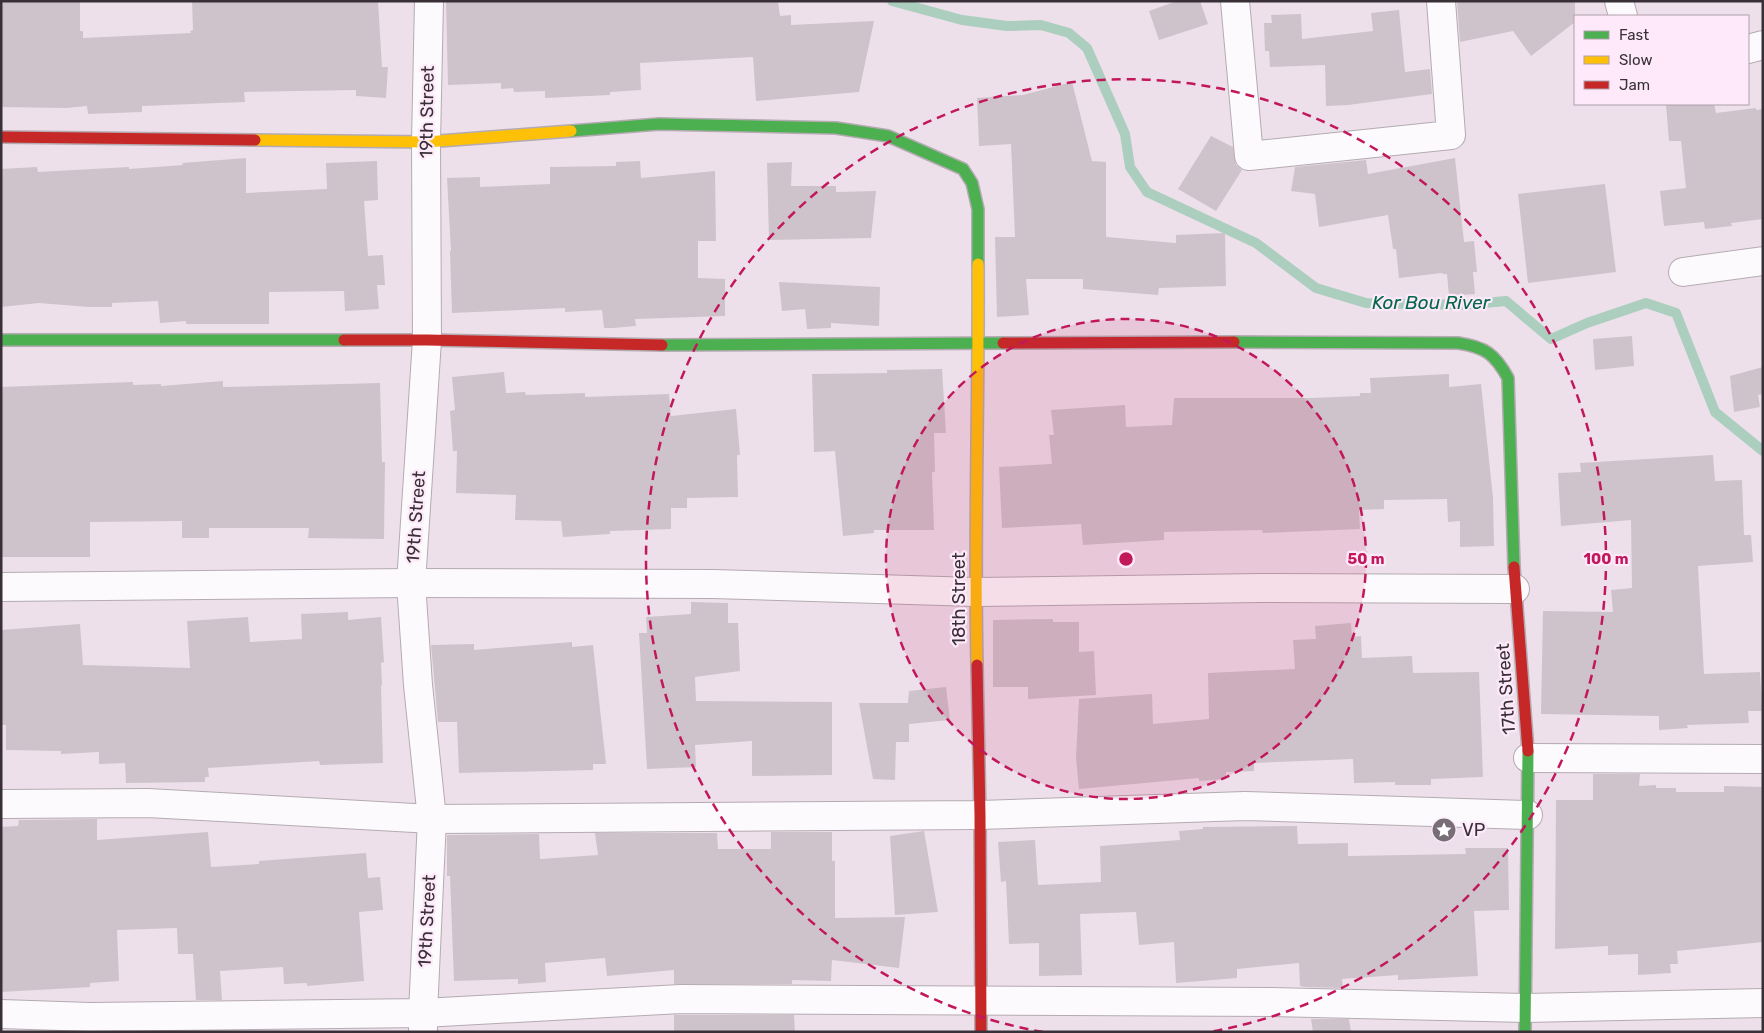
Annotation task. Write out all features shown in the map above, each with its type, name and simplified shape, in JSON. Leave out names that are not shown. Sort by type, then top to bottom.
[{"type":"street","name":"19th Street","points":[[423,1022],[432,819],[418,685],[411,583],[427,340],[426,142],[428,1]]},
{"type":"street","points":[[1235,1],[1249,156],[1451,135],[1441,1]]},
{"type":"street","points":[[1619,1],[1623,15]]},
{"type":"street","points":[[1749,49],[1763,45]]},
{"type":"street","name":"18th Street","points":[[426,142],[659,124],[836,128],[888,136],[963,168],[972,183],[978,209],[979,343],[975,592],[980,815],[981,1032]]},
{"type":"street","points":[[1,137],[426,142]]},
{"type":"street","points":[[1683,272],[1763,261]]},
{"type":"street","points":[[1,340],[427,340],[658,345],[979,343]]},
{"type":"street","name":"17th Street","points":[[979,343],[1458,343],[1474,345],[1488,351],[1501,364],[1508,378],[1515,589],[1522,657],[1528,758],[1526,1020]]},
{"type":"street","points":[[1,587],[411,583],[713,584],[975,592],[1260,588],[1515,589]]},
{"type":"street","points":[[1528,758],[1763,759]]},
{"type":"street","points":[[1,804],[148,803],[432,819],[980,815],[1246,806],[1528,815]]},
{"type":"street","points":[[1,1014],[423,1022],[681,999],[1271,1002],[1526,1020],[1763,1003]]},
{"type":"building","points":[[1,1],[80,1],[80,31],[83,31],[83,38],[191,33],[190,31],[193,30],[192,1],[378,1],[382,67],[388,67],[386,98],[356,96],[356,90],[244,92],[245,102],[142,106],[142,112],[88,114],[87,106],[66,108],[1,107]]},
{"type":"building","points":[[446,1],[778,1],[780,16],[791,15],[791,25],[874,21],[859,92],[756,101],[753,57],[640,63],[641,90],[610,92],[610,95],[545,98],[545,91],[514,92],[513,88],[501,89],[501,83],[448,85]]},
{"type":"building","points":[[1177,1],[1200,1],[1208,24],[1159,40],[1149,11]]},
{"type":"building","points":[[1457,1],[1575,1],[1574,23],[1531,56],[1513,31],[1460,42]]},
{"type":"building","points":[[1399,10],[1405,72],[1430,69],[1432,94],[1326,106],[1325,65],[1270,67],[1269,51],[1265,51],[1264,23],[1272,23],[1271,15],[1301,14],[1302,39],[1373,31],[1371,13]]},
{"type":"building","points":[[1072,82],[1092,161],[1106,162],[1106,237],[1176,243],[1176,235],[1225,233],[1226,286],[1159,288],[1158,295],[1083,289],[1083,279],[1026,279],[1029,315],[997,317],[995,237],[1015,237],[1011,144],[979,146],[977,98],[1023,95]]},
{"type":"building","points":[[1666,105],[1714,105],[1716,113],[1756,108],[1756,110],[1763,109],[1763,219],[1731,223],[1732,226],[1705,229],[1704,222],[1664,226],[1660,191],[1686,188],[1681,141],[1669,141]]},
{"type":"building","points":[[1211,136],[1233,147],[1236,165],[1242,170],[1216,211],[1178,189]]},
{"type":"building","points":[[246,158],[246,193],[327,189],[326,163],[377,161],[378,200],[364,201],[368,256],[383,255],[385,285],[377,285],[379,309],[345,311],[344,291],[269,292],[269,324],[186,324],[186,321],[160,323],[158,301],[112,303],[112,307],[39,303],[1,307],[1,169],[37,167],[38,172],[129,167],[129,169]]},
{"type":"building","points":[[1455,158],[1464,242],[1474,241],[1477,272],[1473,272],[1475,294],[1449,296],[1447,274],[1399,278],[1396,249],[1393,249],[1388,215],[1319,227],[1315,194],[1291,191],[1295,167],[1366,160],[1368,174]]},
{"type":"building","points":[[640,161],[641,178],[715,171],[716,241],[698,241],[698,278],[725,279],[725,316],[635,319],[636,326],[604,328],[602,310],[565,312],[565,308],[452,313],[447,178],[480,177],[480,187],[550,184],[550,167],[616,166],[616,162]]},
{"type":"building","points":[[792,162],[791,186],[836,186],[836,192],[876,191],[871,238],[769,240],[767,163]]},
{"type":"building","points":[[1605,184],[1616,272],[1528,283],[1518,194]]},
{"type":"building","points":[[779,282],[880,287],[879,326],[831,323],[831,328],[807,329],[805,309],[782,311]]},
{"type":"building","points":[[1632,336],[1634,366],[1595,370],[1593,339]]},
{"type":"building","points":[[1763,367],[1763,394],[1758,395],[1760,407],[1734,412],[1730,376]]},
{"type":"building","points":[[942,369],[946,433],[934,433],[935,472],[932,472],[934,530],[874,530],[874,533],[843,536],[835,451],[814,452],[812,374],[887,373],[887,370]]},
{"type":"building","points":[[504,372],[506,393],[525,392],[526,395],[585,393],[585,397],[669,394],[671,416],[736,409],[740,455],[737,455],[738,497],[687,498],[687,508],[671,508],[671,529],[610,531],[610,534],[563,537],[561,521],[515,520],[516,495],[456,493],[457,451],[453,451],[450,411],[455,410],[452,377]]},
{"type":"building","points":[[1449,374],[1449,387],[1481,384],[1493,498],[1494,546],[1460,547],[1460,521],[1448,522],[1447,499],[1384,500],[1384,509],[1359,510],[1360,529],[1263,533],[1262,530],[1164,532],[1164,540],[1083,545],[1081,524],[1002,528],[999,467],[1052,464],[1049,435],[1054,435],[1051,410],[1125,405],[1126,427],[1172,425],[1174,398],[1360,396],[1360,393],[1371,393],[1370,378]]},
{"type":"building","points":[[223,381],[223,387],[380,383],[382,462],[385,462],[384,539],[308,538],[309,528],[209,528],[209,538],[182,538],[182,521],[90,522],[90,557],[1,557],[1,387],[133,382],[133,385],[161,384],[161,386]]},
{"type":"building","points":[[1713,455],[1715,481],[1742,480],[1744,535],[1751,535],[1753,562],[1698,566],[1704,674],[1760,672],[1762,711],[1748,711],[1749,723],[1687,725],[1688,728],[1659,730],[1659,716],[1541,714],[1543,611],[1613,612],[1611,590],[1632,588],[1631,520],[1561,526],[1558,473],[1581,472],[1580,463]]},
{"type":"building","points":[[691,602],[728,603],[728,623],[738,623],[740,671],[695,677],[696,701],[832,702],[832,775],[752,776],[752,741],[695,745],[696,767],[647,769],[639,633],[647,633],[646,617],[691,614]]},
{"type":"building","points":[[348,612],[348,620],[381,617],[384,662],[381,663],[383,763],[320,765],[319,761],[208,768],[209,777],[205,777],[205,782],[126,783],[125,763],[99,764],[99,752],[61,754],[61,751],[6,750],[6,725],[1,725],[1,630],[80,624],[83,665],[190,668],[187,621],[248,617],[250,642],[302,639],[301,614]]},
{"type":"building","points":[[1053,619],[1053,622],[1079,622],[1079,652],[1094,651],[1096,695],[1028,699],[1028,687],[993,687],[993,620]]},
{"type":"building","points":[[1351,623],[1352,637],[1361,636],[1362,658],[1412,656],[1413,673],[1479,672],[1483,777],[1431,779],[1431,785],[1395,785],[1395,782],[1354,783],[1353,759],[1254,763],[1254,771],[1226,772],[1226,779],[1199,781],[1199,778],[1079,789],[1076,758],[1079,699],[1152,694],[1153,724],[1209,719],[1208,673],[1295,669],[1293,640],[1316,639],[1315,626]]},
{"type":"building","points":[[572,642],[572,647],[593,645],[606,764],[593,764],[593,770],[459,773],[457,722],[438,722],[431,645],[474,644],[474,650]]},
{"type":"building","points":[[946,687],[950,720],[909,724],[909,742],[896,742],[895,780],[873,779],[859,703],[908,703],[909,691]]},
{"type":"building","points":[[1593,774],[1640,774],[1639,786],[1656,785],[1656,788],[1676,788],[1676,792],[1724,792],[1724,786],[1763,787],[1763,942],[1677,951],[1678,964],[1670,964],[1671,973],[1638,975],[1638,954],[1608,955],[1608,946],[1555,949],[1556,800],[1593,800]]},
{"type":"building","points":[[97,819],[97,840],[208,832],[211,867],[259,864],[259,861],[366,853],[368,878],[380,877],[383,910],[359,912],[364,981],[307,986],[307,983],[284,984],[283,967],[220,971],[222,1000],[196,1000],[193,954],[178,954],[177,928],[117,930],[119,981],[90,983],[90,987],[1,992],[1,827],[18,826],[19,820]]},
{"type":"building","points":[[1297,826],[1298,844],[1348,843],[1348,856],[1466,854],[1465,848],[1508,848],[1509,910],[1474,911],[1478,976],[1398,980],[1398,975],[1342,979],[1343,988],[1305,987],[1300,986],[1299,963],[1237,969],[1237,978],[1176,983],[1174,942],[1139,945],[1136,912],[1080,914],[1082,975],[1039,976],[1039,943],[1009,944],[1006,881],[1001,882],[998,842],[1035,840],[1038,885],[1101,882],[1100,846],[1180,840],[1179,831],[1203,829],[1203,827]]},
{"type":"building","points":[[924,831],[938,912],[895,915],[890,836]]},
{"type":"building","points":[[771,832],[832,832],[832,861],[835,861],[835,918],[905,917],[899,968],[832,960],[831,981],[792,980],[792,984],[674,984],[674,970],[607,976],[605,958],[545,963],[546,982],[518,984],[518,979],[454,981],[450,876],[447,876],[447,835],[539,834],[540,859],[598,855],[595,833],[717,833],[718,849],[771,849]]},
{"type":"building","points":[[674,1015],[794,1015],[795,1032],[674,1032]]},
{"type":"building","points":[[1311,1019],[1349,1019],[1351,1032],[1313,1032]]},
{"type":"waterway","name":"Kor Bou River","points":[[892,1],[962,20],[1007,26],[1041,25],[1069,33],[1087,48],[1125,134],[1130,167],[1147,192],[1256,243],[1316,288],[1366,303],[1463,305],[1506,301],[1551,339],[1587,323],[1646,303],[1676,313],[1715,412],[1763,451]]},
{"type":"traffic: fast","points":[[571,131],[659,124],[836,128],[888,136],[963,169],[972,183],[978,209],[978,264]]},
{"type":"traffic: fast","points":[[1,340],[344,340]]},
{"type":"traffic: fast","points":[[1234,342],[1458,343],[1475,347],[1494,357],[1508,378],[1514,567]]},
{"type":"traffic: fast","points":[[662,345],[1003,343]]},
{"type":"traffic: fast","points":[[1525,1032],[1528,751]]},
{"type":"traffic: slow","points":[[255,140],[426,142],[571,131]]},
{"type":"traffic: slow","points":[[977,665],[978,264]]},
{"type":"traffic: jam","points":[[1,137],[255,140]]},
{"type":"traffic: jam","points":[[344,340],[662,345]]},
{"type":"traffic: jam","points":[[1003,343],[1234,342]]},
{"type":"traffic: jam","points":[[1514,567],[1528,751]]},
{"type":"traffic: jam","points":[[977,665],[981,1032]]},
{"type":"place","name":"VP","points":[[1444,830]]}]
